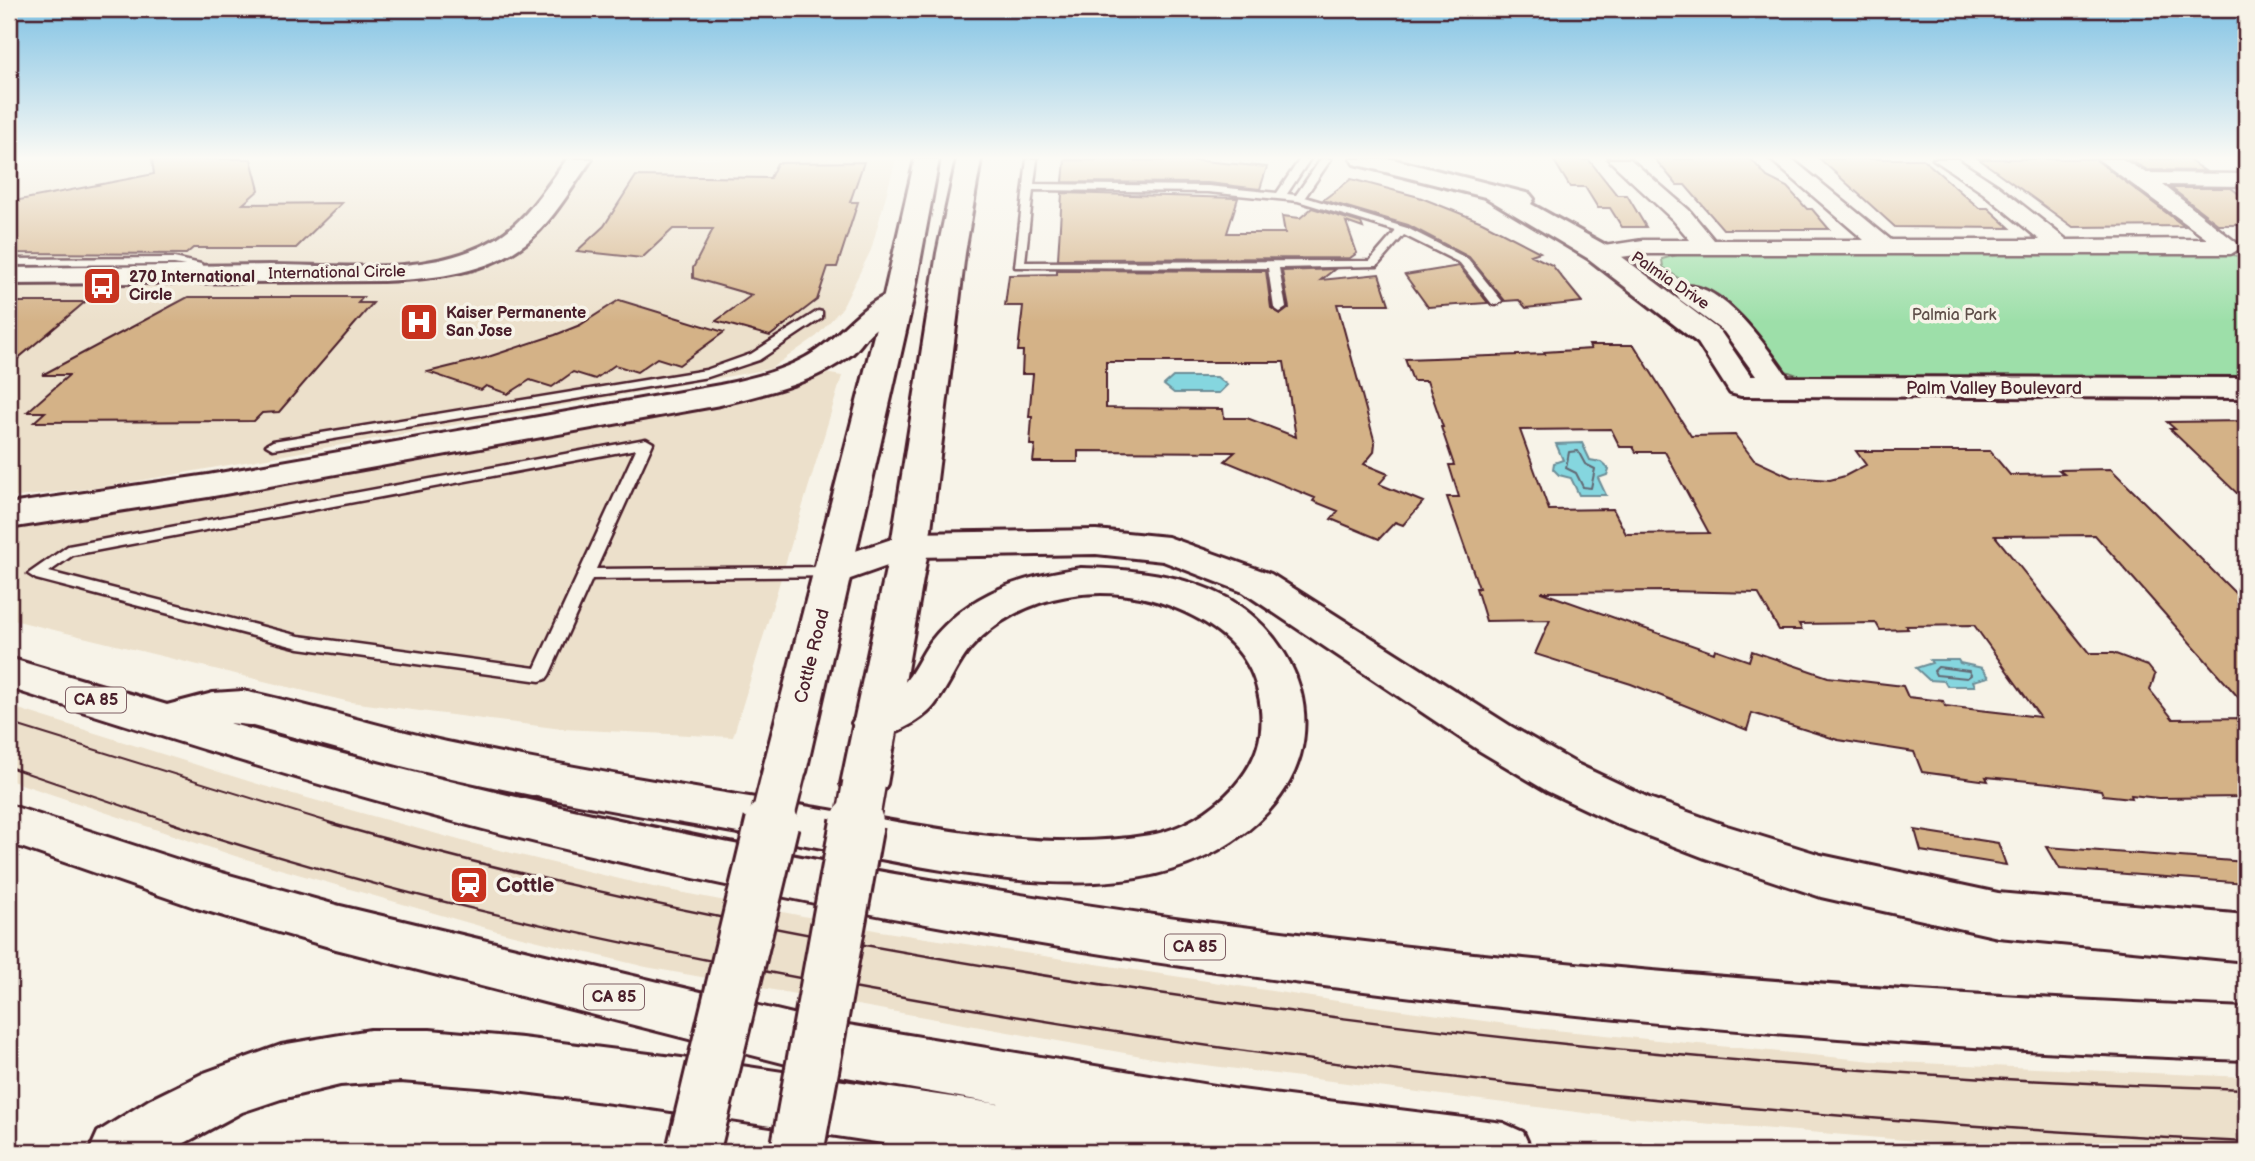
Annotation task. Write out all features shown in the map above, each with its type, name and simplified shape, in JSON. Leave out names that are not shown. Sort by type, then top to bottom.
[{"type":"main road","name":"International Circle","points":[[9,276],[413,272],[467,261],[493,252],[519,236],[539,213]]},
{"type":"main road","name":"Cottle Road","points":[[692,1152],[898,300],[913,213]]},
{"type":"main road","points":[[797,1152],[874,723],[910,545],[951,253],[960,213]]},
{"type":"main road","name":"Palmia Drive","points":[[1534,213],[1611,251],[1735,326],[1779,386]]},
{"type":"main road","name":"Palmia Drive","points":[[1611,251],[1709,337],[1741,386]]},
{"type":"main road","points":[[9,516],[235,481],[720,395],[778,381],[823,360],[844,345],[861,325],[898,300]]},
{"type":"main road","name":"Palm Valley Boulevard","points":[[1741,386],[2246,388]]},
{"type":"main road","points":[[833,572],[910,545],[1096,541],[1168,549],[1257,583],[1496,738],[1563,778],[1633,811],[1722,844],[1821,876],[1998,915],[2246,938]]},
{"type":"main road","points":[[165,722],[236,706],[392,747],[638,797],[904,842],[1084,861],[1153,855],[1181,848],[1229,822],[1270,775],[1283,745],[1285,718],[1282,694],[1273,668],[1255,640],[1231,617],[1180,593],[1107,580],[1052,584],[998,604],[951,640],[948,651],[918,696],[874,723]]},
{"type":"main road","name":"CA 85","points":[[9,673],[165,722],[416,793],[597,836],[902,898],[1211,950],[1737,1005],[1926,1020],[2246,1034]]},
{"type":"main road","name":"CA 85","points":[[9,824],[197,887],[336,927],[818,1046],[1233,1116],[1503,1152]]},
{"type":"main road","points":[[118,1152],[176,1115],[221,1094],[294,1067],[342,1059],[391,1057],[450,1057],[637,1079],[962,1129],[1136,1152]]},
{"type":"main road","points":[[1150,1152],[1233,1116]]},
{"type":"street","points":[[1679,213],[1707,246]]},
{"type":"street","points":[[1845,213],[1885,246]]},
{"type":"street","points":[[2020,213],[2060,245]]},
{"type":"street","points":[[2189,213],[2237,248]]},
{"type":"street","points":[[1611,251],[1707,246],[2060,245],[2237,248]]},
{"type":"lane","points":[[1025,213],[1019,265],[1373,264],[1403,230]]},
{"type":"lane","points":[[1348,213],[1403,230],[1464,261],[1496,302]]},
{"type":"lane","points":[[9,262],[174,261],[197,265],[193,275]]},
{"type":"lane","points":[[1273,264],[1280,308]]},
{"type":"lane","points":[[272,446],[708,373],[755,357],[818,315]]},
{"type":"lane","points":[[646,443],[586,574],[540,675],[299,642],[36,573],[68,551],[646,443]]},
{"type":"lane","points":[[586,574],[833,572]]},
{"type":"shaded area","name":"Kaiser Permanente San Jose","points":[[9,213],[881,213],[871,250],[842,308],[817,336],[770,369],[104,487],[9,498]]},
{"type":"shaded area","points":[[813,371],[842,376],[733,737],[562,729],[350,702],[9,619],[9,530],[740,402]]},
{"type":"shaded area","points":[[9,706],[264,786],[466,842],[653,887],[880,931],[1357,1004],[1544,1029],[1873,1061],[2246,1077],[2246,1152],[2094,1152],[1999,1148],[1592,1114],[1158,1059],[646,967],[497,931],[235,856],[9,780]]},
{"type":"green space","name":"Palmia Park","points":[[1681,254],[2224,254],[2246,257],[2246,376],[1806,378],[1780,369],[1719,308],[1663,267],[1662,259]]},
{"type":"water","points":[[1173,377],[1217,377],[1227,385],[1219,393],[1174,393],[1164,385]]},
{"type":"water","points":[[1582,443],[1590,460],[1601,462],[1609,469],[1607,475],[1598,478],[1606,495],[1579,495],[1571,478],[1559,475],[1553,469],[1554,463],[1563,460],[1556,444]]},
{"type":"water","points":[[1930,660],[1958,660],[1960,663],[1982,668],[1989,677],[1973,681],[1975,686],[1947,686],[1944,681],[1929,680],[1916,668],[1932,663]]},
{"type":"building","points":[[9,213],[332,213],[296,248],[193,248],[186,254],[9,253]]},
{"type":"building","points":[[612,213],[854,213],[837,267],[828,267],[817,300],[770,336],[716,321],[752,295],[693,278],[693,268],[713,229],[673,229],[642,258],[577,251],[604,226]]},
{"type":"building","points":[[1061,213],[1233,213],[1227,233],[1285,233],[1282,216],[1300,218],[1306,213],[1329,213],[1361,223],[1363,228],[1346,222],[1357,253],[1350,258],[1058,259]]},
{"type":"building","points":[[1368,213],[1460,213],[1482,222],[1540,252],[1531,255],[1552,265],[1582,302],[1526,308],[1519,300],[1505,301],[1469,257],[1408,225]]},
{"type":"building","points":[[1613,213],[1638,213],[1646,227],[1622,227]]},
{"type":"building","points":[[1709,213],[1816,213],[1829,229],[1723,229]]},
{"type":"building","points":[[1880,213],[1994,213],[2010,228],[1895,227]]},
{"type":"building","points":[[2054,213],[2167,213],[2184,226],[2073,227]]},
{"type":"building","points":[[2204,213],[2246,213],[2246,225],[2219,225]]},
{"type":"building","points":[[1459,266],[1488,303],[1428,307],[1405,275]]},
{"type":"building","points":[[1335,269],[1321,280],[1379,274],[1389,304],[1337,304],[1375,443],[1374,452],[1364,464],[1388,474],[1379,484],[1423,502],[1403,525],[1395,522],[1379,539],[1331,519],[1338,511],[1313,501],[1315,498],[1225,461],[1235,452],[1078,451],[1078,462],[1033,462],[1035,445],[1030,445],[1032,417],[1029,417],[1033,374],[1022,374],[1023,351],[1018,351],[1023,306],[1005,306],[1009,275],[1057,274],[1057,270],[1266,271],[1271,308],[1281,314],[1289,308],[1282,271]],"holes":[[[1106,362],[1284,362],[1296,437],[1247,418],[1224,418],[1223,409],[1106,408]]]},
{"type":"building","points":[[188,297],[363,297],[358,303],[373,303],[279,412],[262,413],[254,421],[34,422],[45,412],[27,412],[69,375],[42,375]]},
{"type":"building","points":[[619,300],[724,332],[679,365],[657,358],[637,372],[615,365],[595,379],[573,372],[552,387],[530,380],[508,394],[486,386],[481,390],[428,372],[485,358],[555,335],[580,325]]},
{"type":"building","points":[[9,302],[85,302],[9,366]]},
{"type":"building","points":[[1589,345],[1634,345],[1691,436],[1735,435],[1754,460],[1791,477],[1830,480],[1845,476],[1866,465],[1856,451],[1990,451],[2010,475],[2064,474],[2059,470],[2111,469],[2246,604],[2246,706],[2095,535],[1995,536],[2089,653],[2113,653],[2148,666],[2155,675],[2150,690],[2173,719],[2246,718],[2246,797],[2158,798],[2131,795],[2132,798],[2103,795],[2101,790],[2050,783],[1986,777],[1988,781],[1922,772],[1914,752],[1838,740],[1752,713],[1747,730],[1631,684],[1535,654],[1550,620],[1486,621],[1476,588],[1479,588],[1447,497],[1459,497],[1449,465],[1454,465],[1443,427],[1427,381],[1413,381],[1405,359],[1545,354],[1544,352],[1591,349]],"holes":[[[1611,429],[1620,447],[1633,447],[1636,452],[1665,452],[1709,533],[1626,534],[1613,509],[1549,510],[1520,430]],[[1541,592],[1758,593],[1779,630],[1802,630],[1799,624],[1876,623],[1880,630],[1908,629],[1906,626],[1974,625],[2040,717],[1945,706],[1943,701],[1908,697],[1903,686],[1828,677],[1752,651],[1749,661],[1715,649],[1714,653]]]},
{"type":"building","points":[[2246,421],[2246,502],[2170,429],[2175,429],[2167,422]]},
{"type":"building","points":[[1915,830],[1998,843],[2006,865],[1921,851]]},
{"type":"building","points":[[2047,847],[2246,862],[2246,883],[2060,869]]},
{"type":"tram line","points":[[9,723],[335,824]]},
{"type":"tram line","points":[[9,767],[176,824]]},
{"type":"tram line","points":[[171,823],[343,875],[605,939],[782,975],[1041,1020],[1212,1046],[1556,1089],[1900,1120],[2246,1142]]},
{"type":"tram line","points":[[329,823],[534,876],[741,922],[1054,977],[1294,1012],[1701,1057],[1973,1077],[2246,1089]]},
{"type":"place","name":"270 International Circle","points":[[102,286]]},
{"type":"place","name":"Kaiser Permanente San Jose","points":[[419,322]]},
{"type":"place","name":"Cottle","points":[[469,885]]}]
